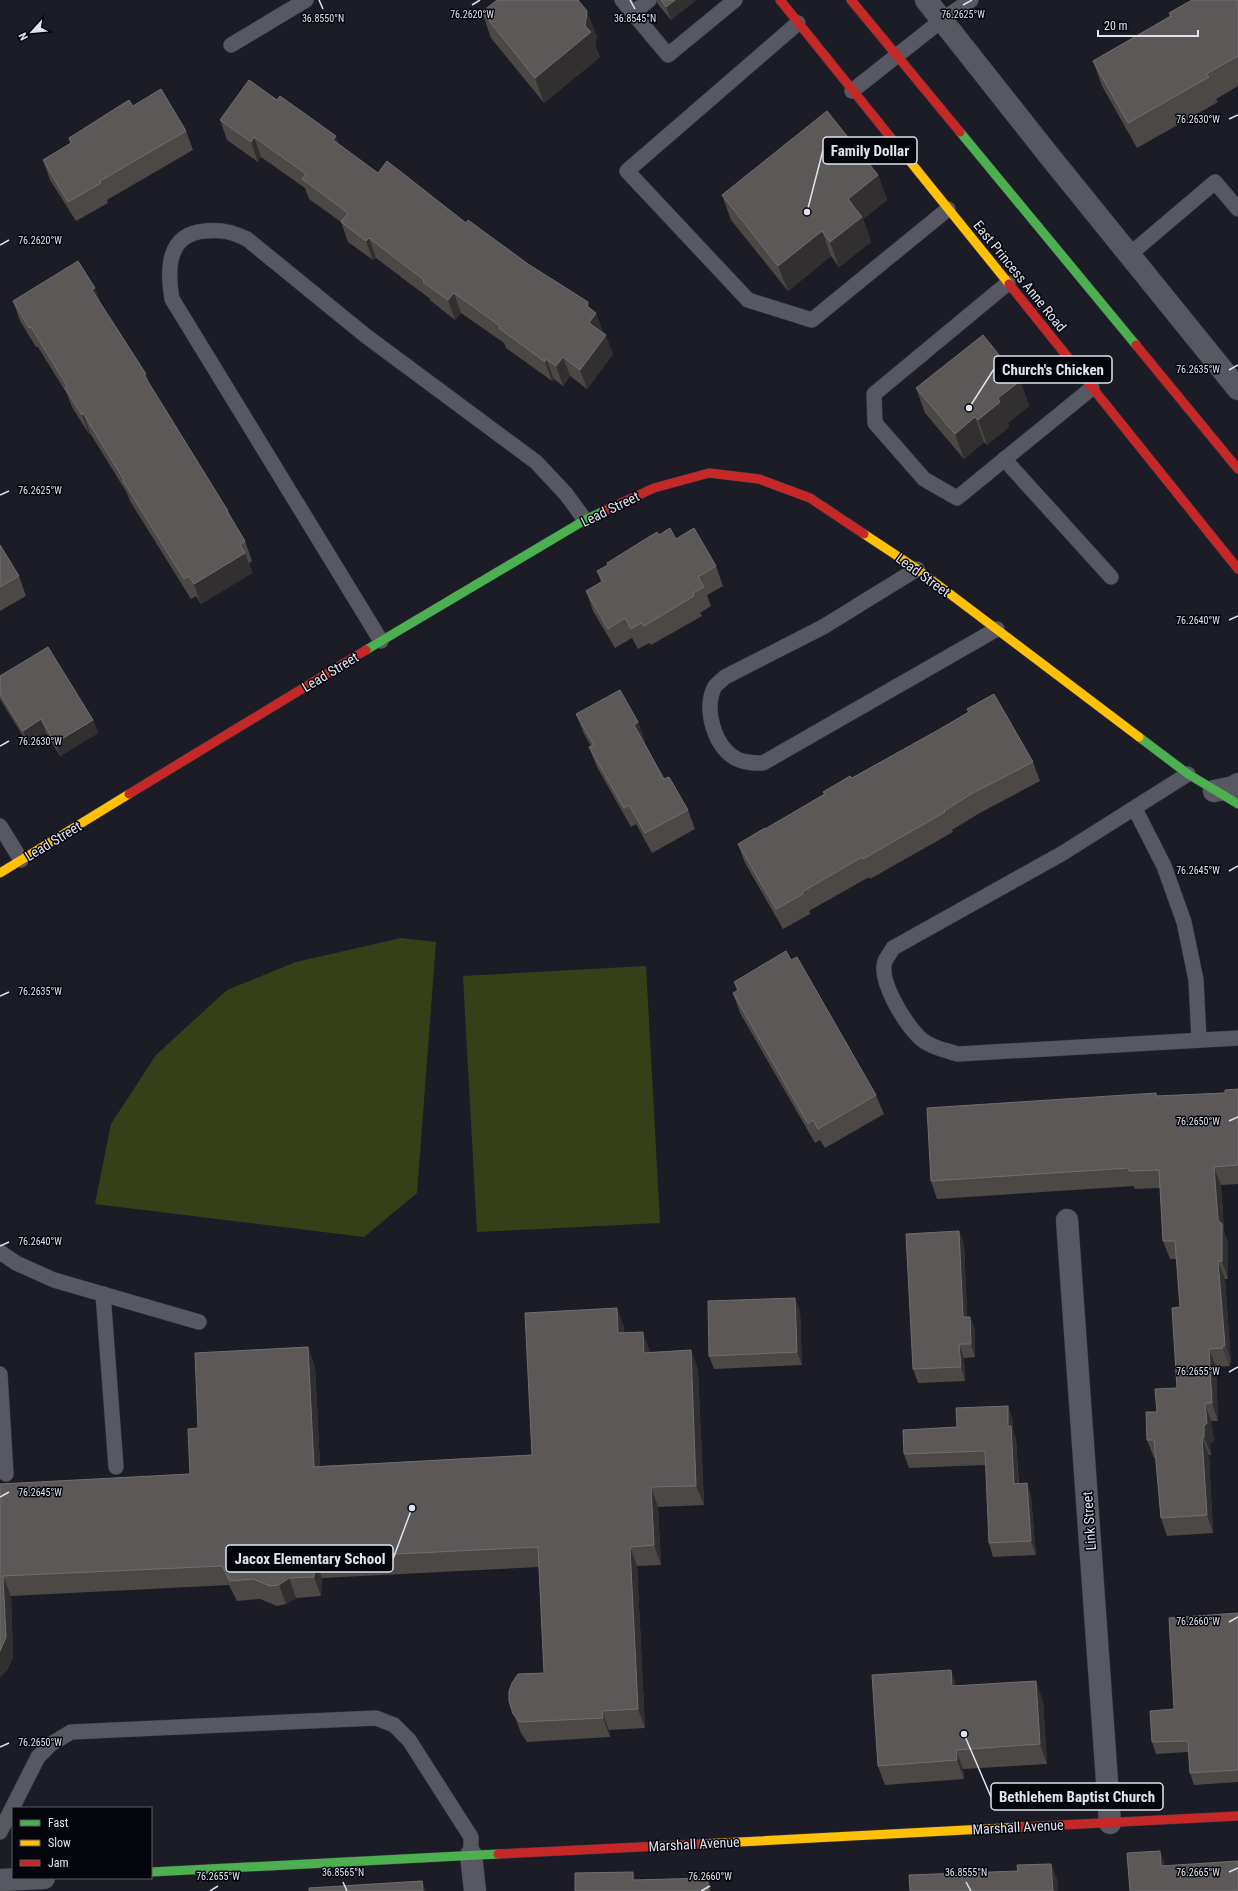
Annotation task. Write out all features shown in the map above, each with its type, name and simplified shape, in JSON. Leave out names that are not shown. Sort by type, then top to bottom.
[{"type":"street","name":"East Princess Anne Road","points":[[780,0],[1238,569]]},
{"type":"street","points":[[851,0],[896,57],[1238,469]]},
{"type":"street","points":[[926,0],[1238,389]]},
{"type":"street","name":"Lead Street","points":[[0,873],[381,641],[585,520],[654,488],[709,472],[759,479],[810,498],[917,569],[1188,774],[1214,791],[1238,804]]},
{"type":"street","points":[[1214,791],[1234,787],[1238,784]]},
{"type":"street","name":"Link Street","points":[[1067,1220],[1110,1823]]},
{"type":"street","name":"Marshall Avenue","points":[[152,1872],[1238,1816]]},
{"type":"street","points":[[471,1855],[475,1891]]},
{"type":"street","points":[[0,1880],[22,1879]]},
{"type":"lane","points":[[231,46],[306,0]]},
{"type":"lane","points":[[622,0],[668,55],[728,2]]},
{"type":"lane","points":[[633,13],[649,0]]},
{"type":"lane","points":[[852,90],[942,20],[971,0]]},
{"type":"lane","points":[[798,23],[627,171],[748,300],[812,320],[948,209]]},
{"type":"lane","points":[[1129,254],[1215,182],[1238,209]]},
{"type":"lane","points":[[381,641],[172,299],[168,277],[173,252],[181,239],[194,232],[220,229],[237,234],[247,239],[366,336],[536,462],[566,494],[585,520]]},
{"type":"lane","points":[[1008,283],[874,394],[875,422],[924,479],[957,498],[1092,388]]},
{"type":"lane","points":[[1004,459],[1111,577]]},
{"type":"lane","points":[[917,569],[823,627],[725,677],[714,687],[710,706],[712,724],[722,746],[736,758],[749,763],[764,763],[997,629]]},
{"type":"lane","points":[[1188,774],[1135,809],[1063,853],[893,948],[885,962],[884,978],[897,1006],[920,1037],[935,1047],[958,1054],[1238,1038]]},
{"type":"lane","points":[[1135,809],[1164,866],[1184,922],[1196,980],[1199,1040]]},
{"type":"lane","points":[[0,826],[21,860]]},
{"type":"lane","points":[[0,1252],[16,1263],[54,1280],[199,1322]]},
{"type":"lane","points":[[103,1294],[116,1467]]},
{"type":"lane","points":[[0,1374],[6,1474]]},
{"type":"lane","points":[[13,1807],[38,1758],[51,1744],[71,1732],[376,1718],[394,1726],[409,1740],[471,1838],[471,1855]]},
{"type":"lane","points":[[0,1832],[12,1809]]},
{"type":"green space","points":[[401,938],[436,942],[417,1193],[364,1237],[95,1204],[111,1124],[156,1055],[227,990],[296,962]]},
{"type":"green space","points":[[646,966],[660,1223],[477,1232],[463,976]]},
{"type":"building","points":[[497,0],[578,0],[587,11],[585,26],[591,32],[535,78],[482,12]]},
{"type":"building","points":[[661,0],[675,0],[666,7]]},
{"type":"building","points":[[1192,0],[1238,0],[1238,56],[1206,74],[1209,77],[1128,123],[1093,61],[1171,16],[1169,13]]},
{"type":"building","points":[[249,80],[277,100],[280,96],[336,136],[333,140],[378,173],[387,161],[466,223],[468,220],[528,264],[588,302],[587,306],[596,313],[589,323],[606,335],[580,370],[563,357],[556,366],[546,359],[545,362],[499,328],[500,326],[454,293],[448,300],[423,282],[424,280],[369,238],[366,241],[341,222],[348,213],[302,179],[306,174],[254,137],[251,142],[220,120]]},
{"type":"building","points":[[161,89],[186,131],[100,181],[101,183],[68,202],[43,160],[71,143],[69,138],[129,100],[133,106]]},
{"type":"building","points":[[827,111],[878,175],[848,199],[862,217],[830,242],[822,231],[778,266],[722,195]]},
{"type":"building","points":[[78,261],[95,288],[92,290],[146,374],[144,375],[245,541],[240,545],[245,553],[194,584],[189,576],[184,579],[83,413],[82,415],[65,388],[67,386],[31,327],[29,328],[13,301]]},
{"type":"building","points":[[983,335],[1020,381],[998,398],[1000,402],[978,420],[975,417],[955,434],[916,388]]},
{"type":"building","points":[[670,528],[676,539],[694,528],[716,566],[698,577],[704,587],[693,593],[694,596],[644,626],[641,623],[631,629],[625,618],[608,629],[586,591],[603,581],[597,571],[608,565],[607,563],[657,532],[659,535]]},
{"type":"building","points":[[0,545],[19,576],[0,587]]},
{"type":"building","points":[[48,647],[93,720],[55,743],[41,719],[23,731],[0,694],[0,676]]},
{"type":"building","points":[[620,690],[638,722],[634,725],[664,779],[669,777],[688,810],[645,833],[629,805],[624,808],[589,747],[594,745],[576,714]]},
{"type":"building","points":[[994,694],[1033,762],[971,794],[944,811],[945,812],[863,859],[862,857],[776,909],[738,844],[825,794],[823,792],[850,776],[852,778],[940,729],[969,712],[967,709]]},
{"type":"building","points":[[786,951],[791,960],[797,957],[876,1095],[818,1129],[813,1120],[808,1124],[733,993],[739,990],[734,982]]},
{"type":"building","points":[[1238,1089],[1238,1165],[1214,1167],[1218,1220],[1222,1224],[1222,1261],[1218,1261],[1225,1345],[1223,1345],[1223,1348],[1209,1349],[1212,1403],[1205,1403],[1207,1423],[1204,1426],[1204,1437],[1202,1437],[1207,1515],[1161,1518],[1154,1440],[1147,1440],[1146,1412],[1157,1412],[1155,1389],[1177,1388],[1172,1308],[1180,1307],[1175,1241],[1163,1241],[1159,1170],[1129,1171],[1129,1168],[931,1181],[927,1108],[1156,1093],[1156,1096],[1225,1093],[1225,1090]]},
{"type":"building","points":[[959,1231],[963,1317],[970,1317],[971,1344],[959,1344],[961,1367],[913,1369],[906,1234]]},
{"type":"building","points":[[795,1298],[797,1352],[709,1356],[708,1301]]},
{"type":"building","points":[[617,1308],[618,1333],[643,1332],[644,1353],[691,1350],[696,1486],[651,1487],[654,1545],[630,1547],[638,1709],[602,1711],[603,1718],[520,1722],[513,1714],[509,1701],[509,1691],[518,1674],[544,1673],[538,1547],[315,1558],[314,1577],[289,1578],[279,1585],[270,1586],[253,1579],[230,1581],[222,1566],[3,1576],[6,1637],[0,1651],[0,1484],[190,1474],[188,1429],[198,1428],[195,1353],[308,1347],[314,1467],[532,1455],[525,1313]]},
{"type":"building","points":[[1008,1406],[1008,1426],[1011,1426],[1014,1484],[1027,1483],[1031,1541],[989,1543],[985,1451],[904,1454],[903,1430],[957,1427],[956,1408]]},
{"type":"building","points":[[1238,1613],[1238,1770],[1190,1773],[1188,1741],[1152,1742],[1150,1711],[1174,1709],[1169,1618]]},
{"type":"building","points":[[951,1670],[952,1686],[1036,1681],[1040,1744],[956,1750],[957,1760],[878,1766],[872,1675]]},
{"type":"building","points":[[1160,1851],[1161,1866],[1238,1861],[1238,1891],[1130,1891],[1127,1853]]},
{"type":"building","points":[[1051,1864],[1053,1891],[910,1891],[909,1875],[1018,1871],[1017,1865]]},
{"type":"building","points":[[633,1872],[633,1880],[708,1878],[708,1891],[575,1891],[575,1873]]},
{"type":"building","points":[[422,1881],[423,1891],[309,1891],[309,1888]]},
{"type":"traffic: fast","points":[[960,132],[1136,345]]},
{"type":"traffic: fast","points":[[366,650],[585,520],[604,511]]},
{"type":"traffic: fast","points":[[1139,737],[1188,774],[1238,804]]},
{"type":"traffic: fast","points":[[152,1872],[498,1854]]},
{"type":"traffic: slow","points":[[900,149],[1009,284]]},
{"type":"traffic: slow","points":[[864,534],[917,569],[1139,737]]},
{"type":"traffic: slow","points":[[0,873],[129,794]]},
{"type":"traffic: slow","points":[[701,1844],[1022,1827]]},
{"type":"traffic: jam","points":[[780,0],[900,149]]},
{"type":"traffic: jam","points":[[851,0],[960,132]]},
{"type":"traffic: jam","points":[[1009,284],[1238,569]]},
{"type":"traffic: jam","points":[[1136,345],[1238,469]]},
{"type":"traffic: jam","points":[[604,511],[654,488],[709,473],[759,479],[810,498],[864,534]]},
{"type":"traffic: jam","points":[[129,794],[366,650]]},
{"type":"traffic: jam","points":[[1022,1827],[1238,1816]]},
{"type":"traffic: jam","points":[[498,1854],[701,1844]]},
{"type":"place","name":"Family Dollar","points":[[807,212]]},
{"type":"place","name":"Church's Chicken","points":[[969,408]]},
{"type":"place","name":"Jacox Elementary School","points":[[412,1508]]},
{"type":"place","name":"Bethlehem Baptist Church","points":[[964,1734]]}]
